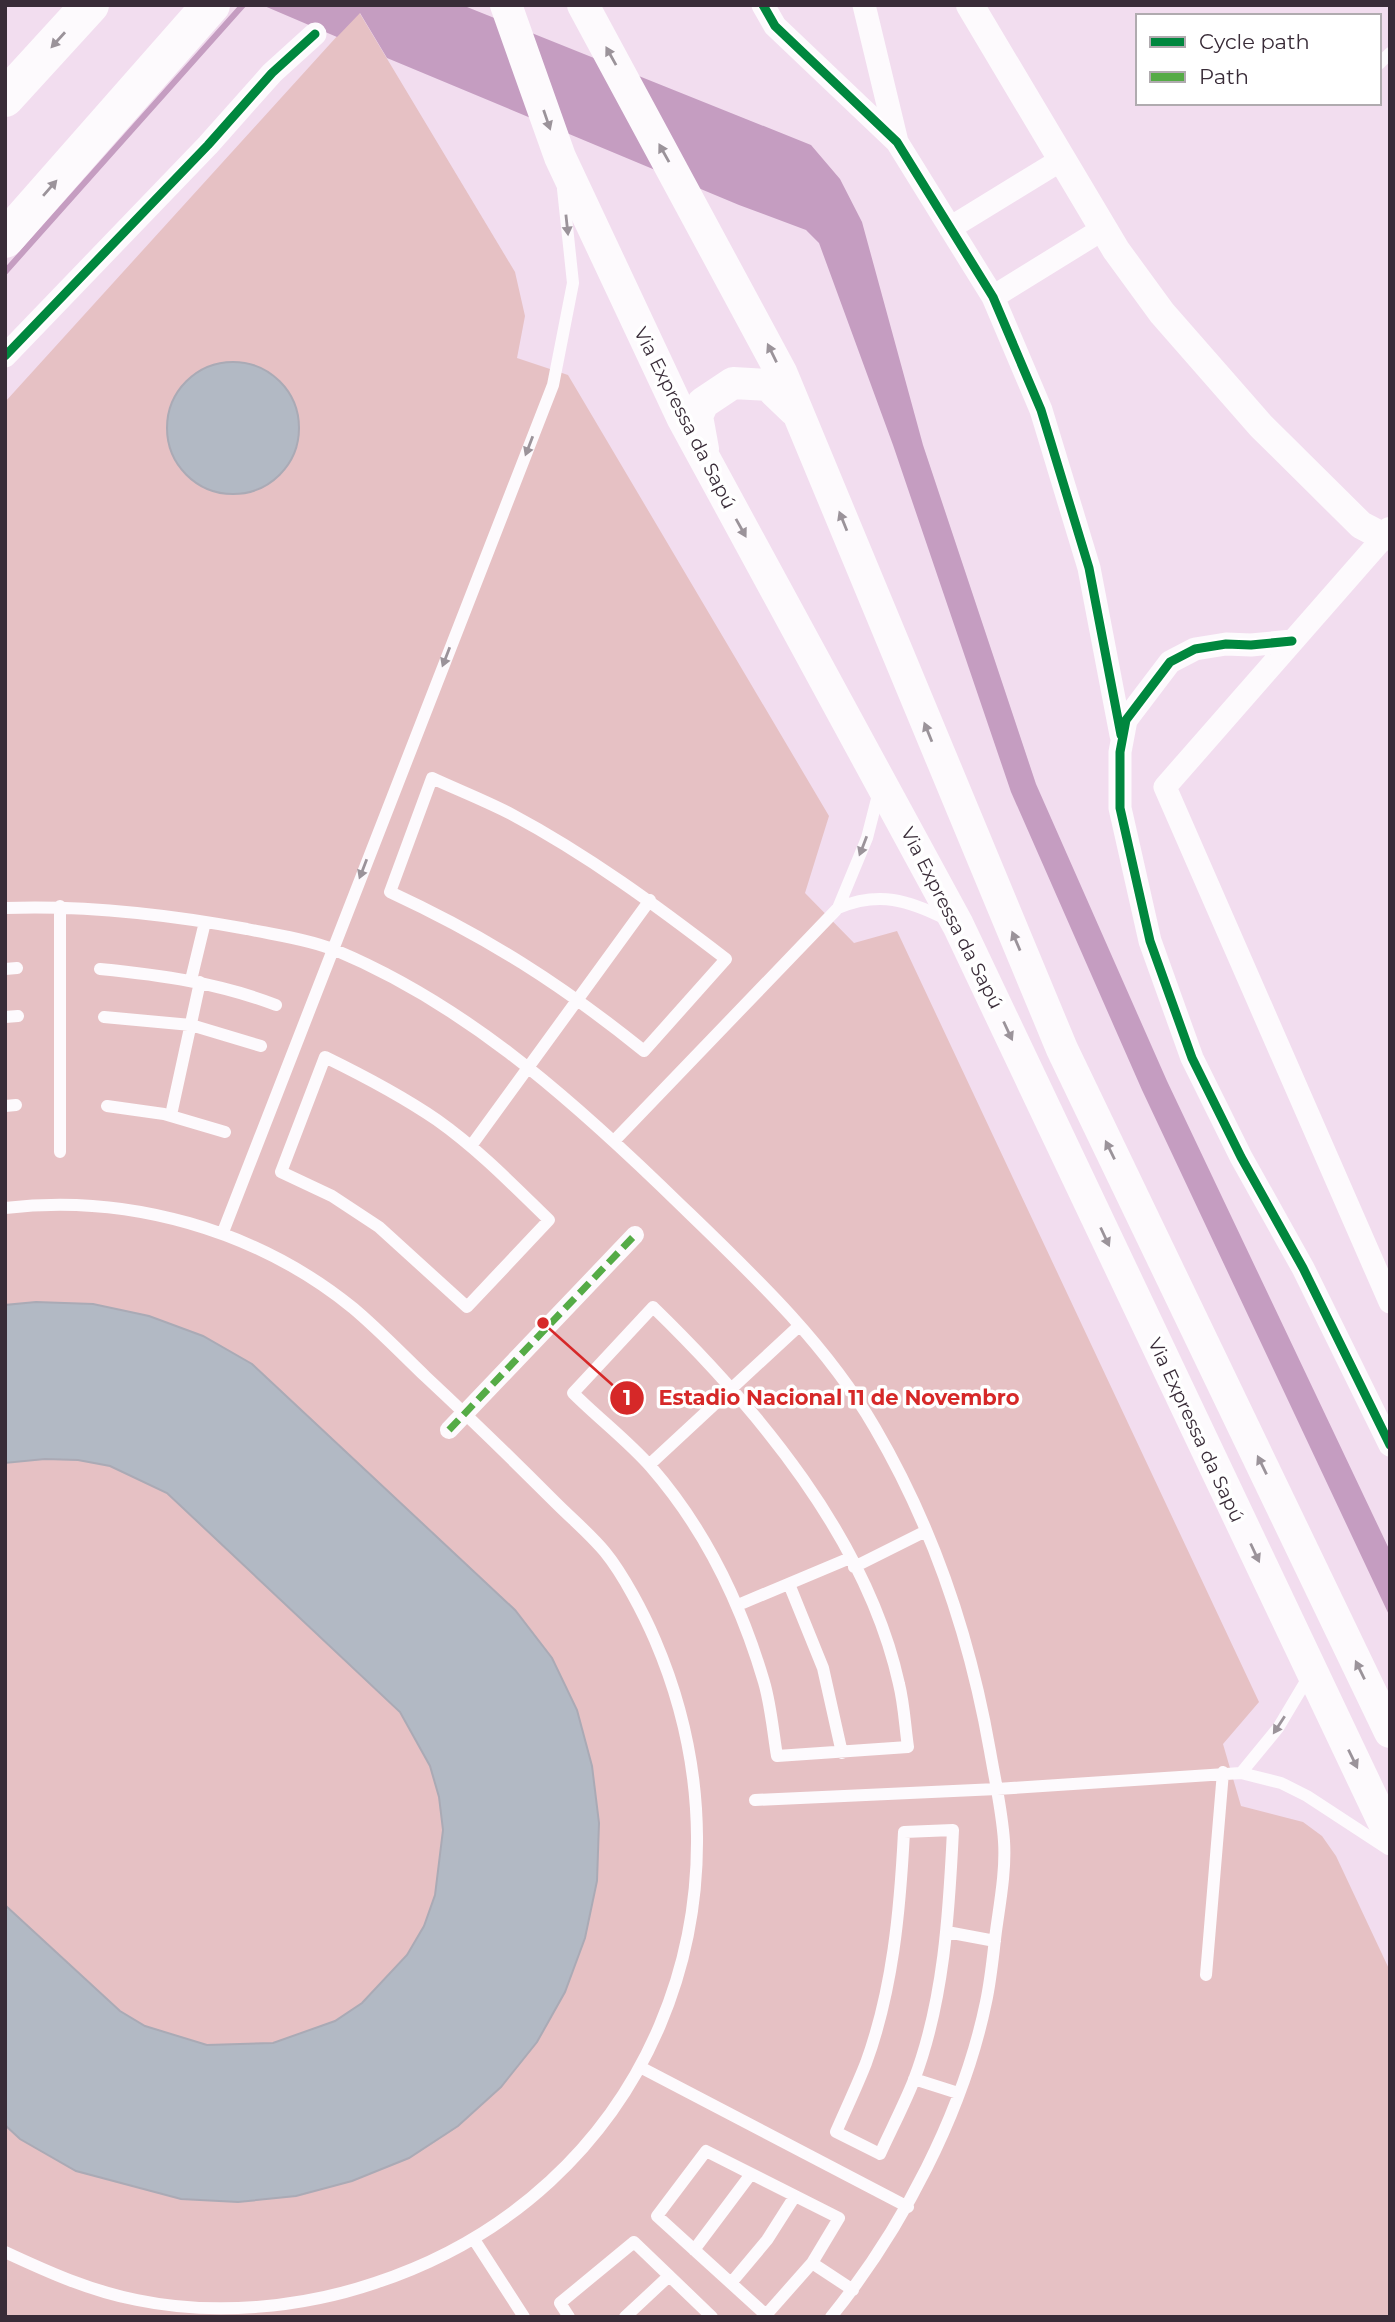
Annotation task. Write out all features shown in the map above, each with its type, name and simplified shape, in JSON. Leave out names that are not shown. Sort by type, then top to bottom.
[{"type":"highway","points":[[5,99],[90,5]]},
{"type":"highway","points":[[5,239],[211,5]]},
{"type":"main road","name":"Via Expressa da Sapú","points":[[506,5],[560,157],[620,289],[708,468],[958,925],[1390,1836]]},
{"type":"main road","points":[[583,5],[759,328],[800,415],[955,797],[1062,1049],[1390,1732]]},
{"type":"main road","points":[[708,468],[697,430],[697,416],[703,403],[717,392],[733,383],[768,385],[800,415]]},
{"type":"street","points":[[763,5],[775,26],[897,142],[993,297],[1041,410],[1089,568],[1121,735],[1120,808],[1150,941],[1192,1058],[1241,1157],[1303,1268],[1390,1445]]},
{"type":"street","points":[[864,5],[897,142]]},
{"type":"street","points":[[970,5],[1103,229],[1162,313],[1261,426],[1361,525],[1387,534],[1165,787],[1390,1302]]},
{"type":"street","points":[[5,355],[208,145],[272,73],[315,34]]},
{"type":"street","points":[[950,228],[1061,160]]},
{"type":"street","points":[[993,297],[1103,229]]},
{"type":"street","points":[[1121,735],[1126,720],[1170,662],[1182,654],[1226,643],[1251,645],[1292,641]]},
{"type":"street","points":[[449,1430],[635,1235]]},
{"type":"lane","points":[[223,1232],[553,385],[573,283],[560,157]]},
{"type":"lane","points":[[432,778],[510,814],[587,858],[650,900],[726,959],[644,1051],[579,998],[456,923],[390,892],[432,778]]},
{"type":"lane","points":[[614,1141],[838,908],[867,838],[882,782]]},
{"type":"lane","points":[[838,908],[857,900],[897,898],[958,925]]},
{"type":"lane","points":[[471,1146],[650,900]]},
{"type":"lane","points":[[5,908],[60,906],[133,911],[205,922],[332,949],[434,1001],[483,1032],[528,1066],[614,1141],[754,1276],[799,1326],[874,1426],[926,1531],[955,1600],[980,1696],[1004,1844],[986,2003],[958,2093],[908,2207],[853,2290],[831,2317]]},
{"type":"lane","points":[[60,906],[60,1152]]},
{"type":"lane","points":[[171,1115],[191,1025],[205,922]]},
{"type":"lane","points":[[100,969],[195,981],[237,990],[276,1005]]},
{"type":"lane","points":[[104,1017],[191,1025],[261,1046]]},
{"type":"lane","points":[[325,1057],[400,1097],[471,1146],[549,1220],[467,1307],[379,1227],[332,1196],[281,1172],[325,1057]]},
{"type":"lane","points":[[107,1106],[171,1115],[225,1132]]},
{"type":"lane","points":[[5,1208],[40,1203],[141,1211],[223,1232],[296,1268],[352,1308],[464,1412],[607,1554],[655,1639],[683,1729],[698,1816],[694,1905],[677,1987],[640,2067],[610,2116],[572,2161],[528,2203],[474,2241],[412,2271],[349,2292],[280,2305],[212,2307],[141,2301],[71,2283],[5,2252]]},
{"type":"lane","points":[[653,1307],[732,1389],[785,1454],[852,1562],[880,1622],[899,1683],[908,1747],[842,1754],[777,1756],[765,1685],[738,1605],[710,1550],[683,1508],[649,1465],[573,1393],[653,1307]]},
{"type":"lane","points":[[649,1465],[799,1326]]},
{"type":"lane","points":[[738,1605],[926,1531]]},
{"type":"lane","points":[[789,1584],[823,1668],[842,1754]]},
{"type":"lane","points":[[1241,1773],[1278,1728],[1311,1672]]},
{"type":"lane","points":[[1206,1975],[1223,1772]]},
{"type":"lane","points":[[755,1800],[997,1790],[1223,1772],[1241,1773],[1281,1783],[1307,1796],[1390,1850]]},
{"type":"lane","points":[[953,1830],[947,1933],[936,1998],[914,2079],[880,2154],[836,2132],[866,2063],[887,1989],[900,1907],[904,1832],[953,1830]]},
{"type":"lane","points":[[947,1933],[995,1941]]},
{"type":"lane","points":[[640,2067],[908,2207]]},
{"type":"lane","points":[[914,2079],[958,2093]]},
{"type":"lane","points":[[706,2151],[795,2196],[839,2218],[812,2263],[766,2315],[657,2216],[706,2151]]},
{"type":"lane","points":[[694,2250],[751,2174]]},
{"type":"lane","points":[[731,2283],[767,2240],[795,2196]]},
{"type":"lane","points":[[474,2241],[524,2317]]},
{"type":"lane","points":[[569,2317],[560,2303],[634,2242],[706,2315]]},
{"type":"lane","points":[[812,2263],[853,2290]]},
{"type":"lane","points":[[625,2317],[669,2276]]},
{"type":"shaded area","points":[[262,5],[462,5],[811,145],[840,179],[862,222],[923,445],[1036,784],[1167,1081],[1390,1551],[1390,1617],[1142,1090],[1011,792],[893,445],[819,243],[806,230],[739,205],[387,58],[360,13],[337,37]]},
{"type":"shaded area","points":[[359,12],[515,272],[525,316],[517,358],[568,375],[829,816],[805,893],[854,943],[897,931],[1259,1702],[1223,1744],[1241,1806],[1303,1822],[1322,1836],[1336,1856],[1390,1971],[1390,2317],[5,2317],[5,402]]},
{"type":"building","points":[[233,362],[258,367],[280,381],[294,403],[299,428],[294,453],[280,475],[258,489],[233,494],[208,489],[186,475],[172,453],[167,428],[172,403],[186,381],[208,367]]},
{"type":"building","points":[[36,1302],[93,1304],[149,1316],[203,1336],[252,1364],[515,1610],[552,1658],[577,1710],[592,1766],[599,1823],[597,1881],[585,1938],[565,1992],[537,2042],[501,2087],[458,2126],[409,2158],[352,2181],[296,2196],[238,2202],[181,2199],[76,2171],[20,2139],[5,2125],[5,1905],[120,2011],[145,2026],[207,2045],[273,2043],[335,2021],[362,2003],[407,1955],[424,1926],[435,1895],[443,1830],[439,1797],[430,1766],[400,1712],[167,1493],[110,1466],[78,1460],[45,1459],[5,1463],[5,1305]]},
{"type":"waterway","points":[[5,272],[243,5]]},
{"type":"marked path","points":[[449,1430],[635,1235]]},
{"type":"cycle path","points":[[763,5],[775,26],[897,142],[993,297],[1041,410],[1089,568],[1121,735]]},
{"type":"cycle path","points":[[5,356],[208,145],[272,73],[315,34]]},
{"type":"cycle path","points":[[1292,641],[1251,645],[1226,644],[1195,649],[1170,662],[1126,720],[1120,752],[1120,808],[1150,941],[1192,1058],[1241,1157],[1303,1268],[1390,1445]]},
{"type":"place","name":"Estadio Nacional 11 de Novembro","points":[[543,1323]]}]
